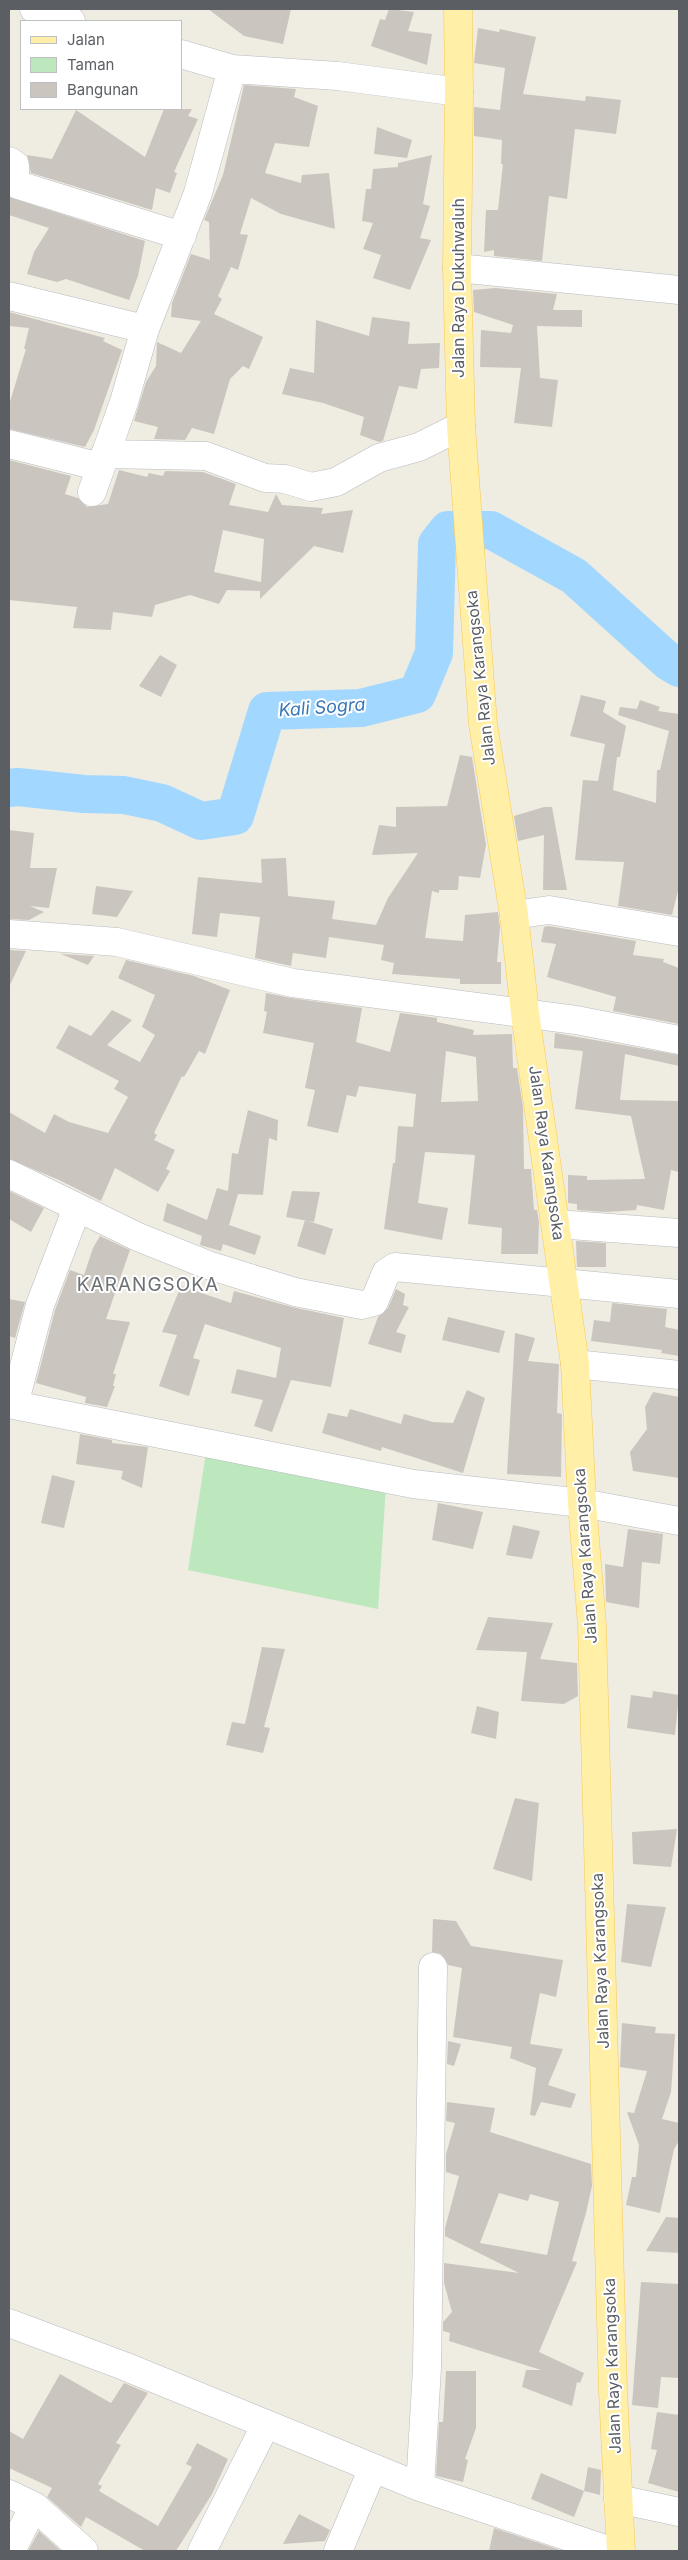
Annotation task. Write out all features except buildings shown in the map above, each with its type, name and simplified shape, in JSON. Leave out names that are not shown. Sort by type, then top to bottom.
[{"type":"main road","name":"Jalan Raya Dukuhwaluh","points":[[458,9],[457,268],[461,426],[471,568]]},
{"type":"main road","name":"Jalan Raya Karangsoka","points":[[471,568],[483,724],[514,915],[525,1013],[575,1364],[582,1503],[592,1625],[612,2372],[620,2551]]},
{"type":"street","points":[[182,54],[232,69],[338,76],[459,92]]},
{"type":"street","points":[[99,471],[124,402],[145,329],[198,194],[232,69]]},
{"type":"street","points":[[9,161],[15,165],[15,179],[18,185],[27,189],[182,236]]},
{"type":"street","points":[[457,268],[679,290]]},
{"type":"street","points":[[9,296],[145,329]]},
{"type":"street","points":[[9,444],[99,471],[206,456],[265,478],[286,479],[311,486],[336,482],[378,458],[419,447],[461,426]]},
{"type":"street","points":[[514,915],[549,910],[679,932]]},
{"type":"street","points":[[9,934],[117,942],[294,983],[525,1013],[679,1040]]},
{"type":"street","points":[[9,1174],[138,1238],[208,1265],[295,1292],[362,1305],[374,1302],[386,1273],[395,1267],[679,1294]]},
{"type":"street","points":[[77,1208],[40,1305],[11,1405],[413,1484],[582,1503],[679,1521]]},
{"type":"street","points":[[556,1224],[679,1233]]},
{"type":"street","points":[[575,1364],[679,1375]]},
{"type":"street","points":[[420,2487],[427,2358],[432,1967]]},
{"type":"street","points":[[9,2323],[420,2487],[611,2551]]},
{"type":"street","points":[[202,2551],[266,2424]]},
{"type":"street","points":[[338,2551],[373,2468]]},
{"type":"street","points":[[9,2494],[34,2506],[84,2551]]},
{"type":"street","points":[[618,2499],[679,2512]]},
{"type":"street","points":[[11,2551],[34,2506]]},
{"type":"green space","points":[[206,1452],[386,1486],[378,1609],[188,1570]]},
{"type":"waterway","name":"Kali Sogra","points":[[9,788],[18,787],[84,794],[124,795],[162,803],[201,821],[235,816],[267,711],[361,708],[417,694],[434,653],[437,544],[448,530],[491,530],[574,576],[669,662],[679,668]]},
{"type":"district","name":"KARANGSOKA","points":[[148,1285]]}]
